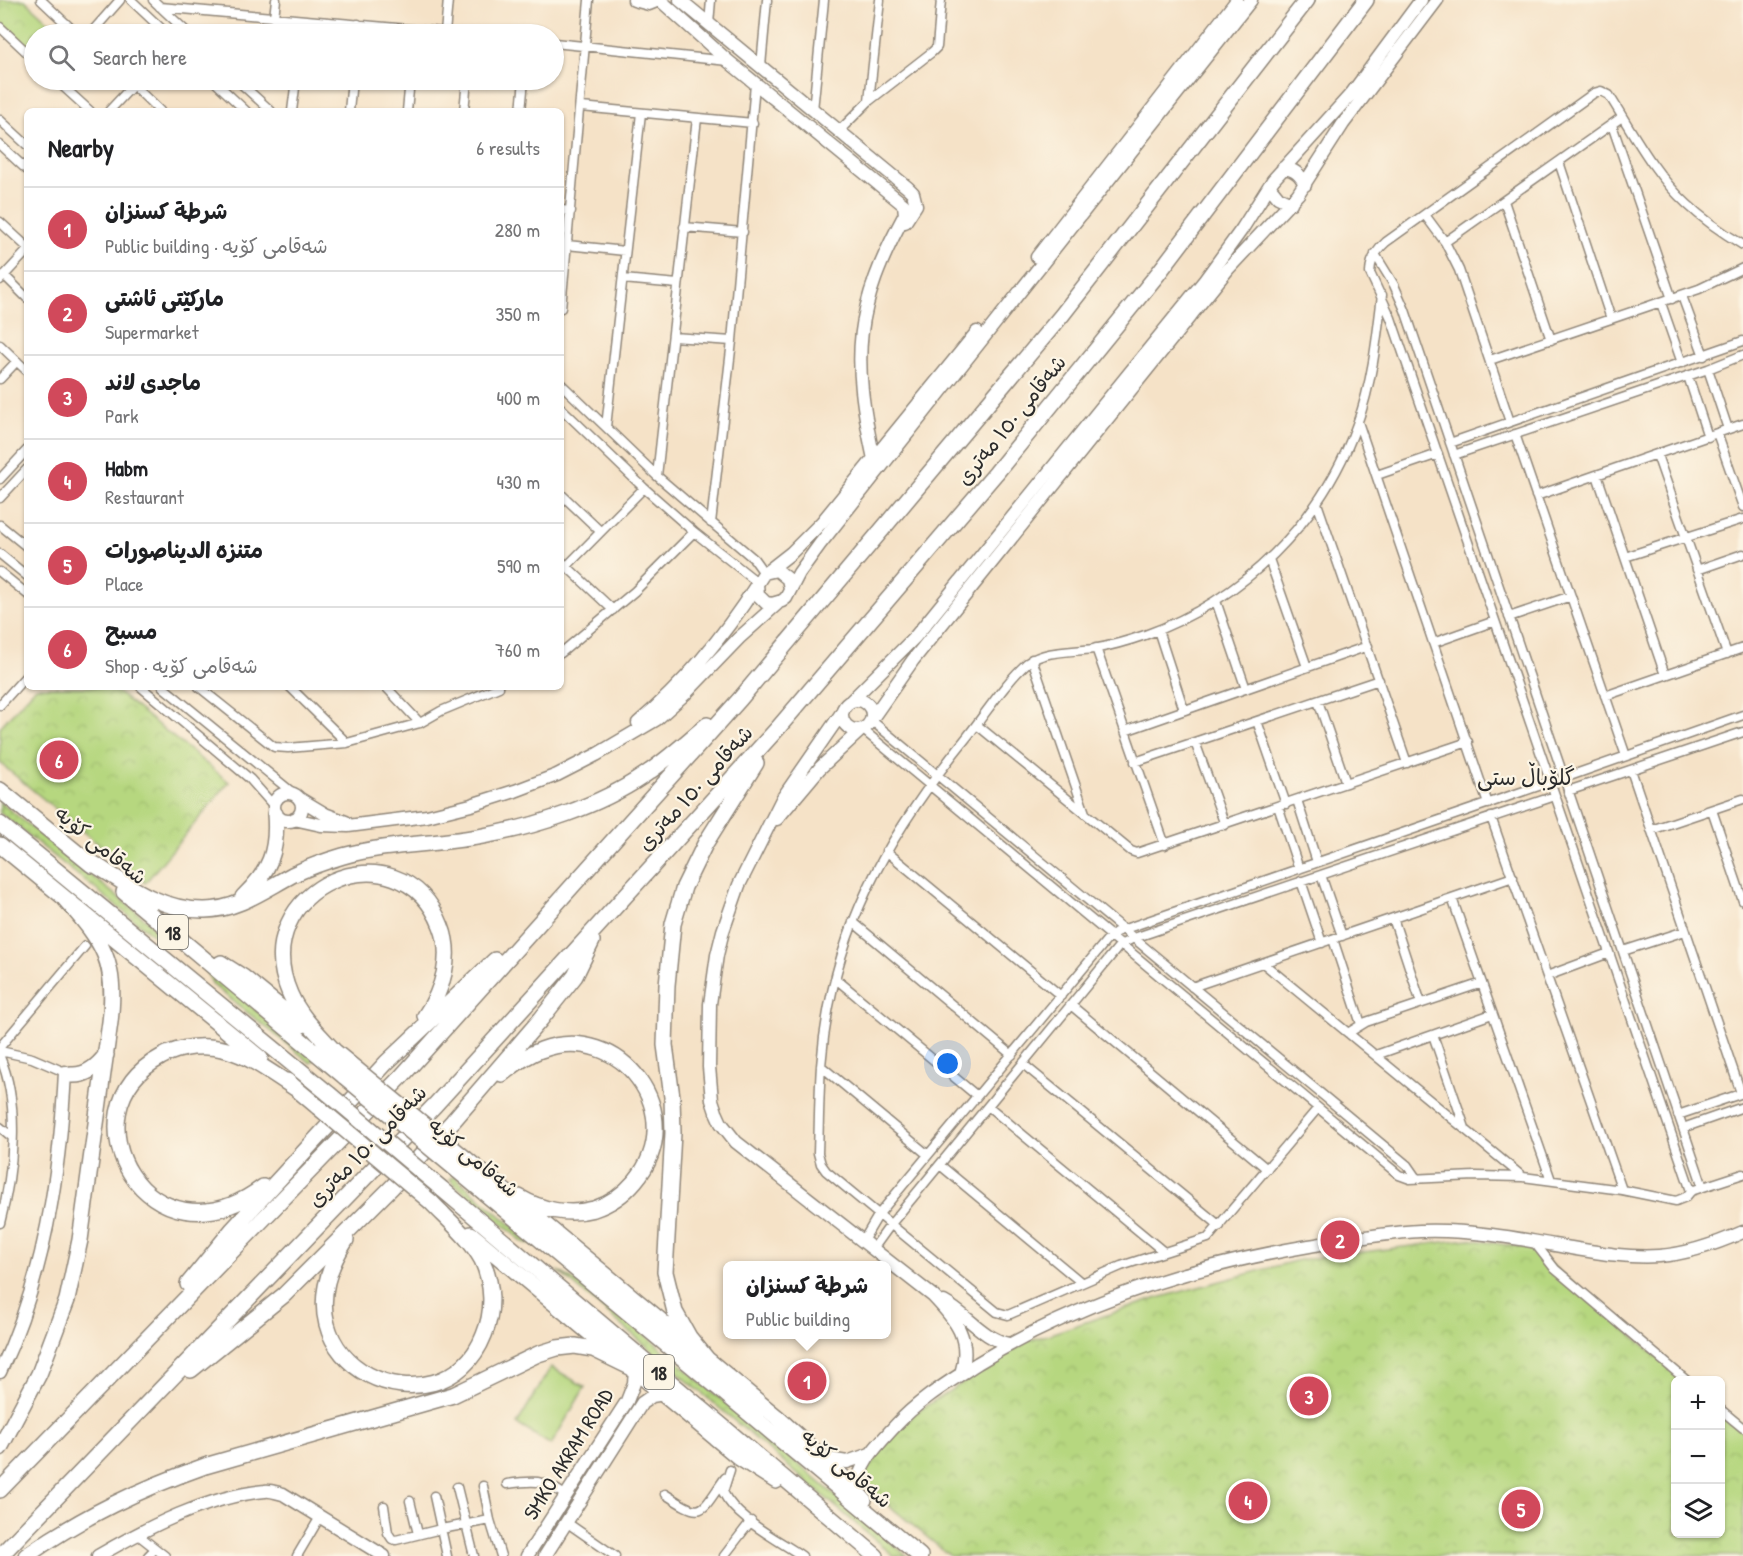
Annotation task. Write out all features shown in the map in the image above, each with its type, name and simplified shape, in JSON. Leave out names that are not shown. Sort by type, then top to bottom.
[{"type":"highway","name":"شەقامی ١٥٠ مەتری","points":[[0,1490],[401,1077],[740,699],[1062,315],[1307,0]]},
{"type":"highway","name":"شەقامی ١٥٠ مەتری","points":[[0,1556],[435,1105],[778,728],[988,482],[1150,284],[1366,0]]},
{"type":"highway","points":[[86,859],[158,903],[172,907],[204,910],[222,909],[235,905],[293,875],[344,856],[399,845],[482,837],[547,819],[593,803],[643,776],[740,699]]},
{"type":"highway","points":[[711,1364],[689,1337],[679,1319],[670,1299],[665,1272],[673,1133],[672,1097],[665,1045],[667,985],[673,924],[684,887],[705,844],[778,728]]},
{"type":"highway","name":"شەقامی کۆیە","points":[[0,790],[195,951],[350,1073],[461,1165],[920,1556]]},
{"type":"highway","points":[[235,905],[254,886],[270,862],[275,843],[274,809]]},
{"type":"highway","name":"18","points":[[0,824],[329,1094],[876,1556]]},
{"type":"highway","points":[[0,845],[741,1458],[769,1478],[804,1495]]},
{"type":"highway","points":[[350,1073],[335,1052],[304,1018],[294,1002],[283,973],[281,948],[290,919],[308,896],[336,878],[358,873],[381,874],[398,880],[414,889],[427,901],[444,933],[447,950],[440,990],[430,1009],[403,1046]]},
{"type":"highway","points":[[117,1369],[219,1245],[403,1046],[563,897]]},
{"type":"highway","points":[[0,1448],[39,1374],[67,1300],[80,1240],[106,1055],[112,1002],[110,969],[98,939],[65,899]]},
{"type":"highway","points":[[146,1405],[264,1312],[392,1187],[541,1019],[575,976],[597,928]]},
{"type":"highway","points":[[195,951],[222,963],[243,977],[335,1052]]},
{"type":"highway","points":[[461,1165],[481,1172],[536,1205],[558,1211],[580,1211],[612,1201],[637,1179],[652,1152],[655,1124],[649,1096],[630,1068],[602,1050],[582,1045],[552,1046],[533,1053],[478,1092]]},
{"type":"highway","points":[[292,1165],[253,1195],[231,1206],[203,1212],[174,1208],[149,1195],[131,1175],[120,1150],[117,1124],[123,1098],[136,1077],[154,1061],[180,1050],[195,1047],[227,1050],[242,1056],[295,1088]]},
{"type":"highway","points":[[68,1073],[82,1074],[92,1069],[106,1055]]},
{"type":"highway","points":[[68,1073],[100,1096]]},
{"type":"highway","points":[[481,1172],[778,1418],[856,1490],[885,1527]]},
{"type":"highway","points":[[361,1218],[328,1274],[325,1287],[325,1314],[333,1339],[351,1363],[376,1379],[405,1386],[433,1382],[457,1370],[476,1351],[488,1327],[492,1300],[481,1259],[469,1242],[431,1202]]},
{"type":"highway","points":[[26,1556],[102,1509],[170,1478],[453,1395],[548,1350],[566,1346],[584,1347],[601,1352],[634,1370]]},
{"type":"street","points":[[41,0],[66,24]]},
{"type":"street","points":[[99,24],[120,0]]},
{"type":"street","points":[[131,0],[156,24]]},
{"type":"street","points":[[274,17],[276,0]]},
{"type":"street","points":[[446,24],[448,0]]},
{"type":"street","points":[[564,276],[567,244],[566,210],[581,107],[589,0]]},
{"type":"street","points":[[634,0],[644,4],[659,0],[755,84],[904,205],[905,214],[884,253],[864,309],[859,353],[864,416],[874,459]]},
{"type":"street","points":[[680,0],[908,188],[916,200],[914,210],[884,253]]},
{"type":"street","points":[[709,24],[711,0]]},
{"type":"street","points":[[760,66],[767,0]]},
{"type":"street","points":[[813,110],[824,0]]},
{"type":"street","points":[[869,101],[880,0]]},
{"type":"street","points":[[839,131],[869,101],[936,47],[940,0]]},
{"type":"street","points":[[624,737],[694,669],[727,628],[761,578],[812,533],[874,459],[997,308],[1237,0]]},
{"type":"street","points":[[145,690],[250,779],[286,821],[294,819],[328,825],[362,824],[427,816],[515,791],[576,765],[657,719],[720,656],[786,598],[790,588],[820,544],[1251,0]]},
{"type":"street","points":[[888,1261],[736,1143],[721,1123],[712,1100],[709,1025],[717,955],[739,885],[787,791],[846,706],[915,637],[1211,272],[1269,186],[1352,93],[1421,0]]},
{"type":"street","points":[[770,826],[820,768],[871,720],[913,660],[1228,268],[1291,203],[1343,124],[1437,0]]},
{"type":"street","points":[[157,3],[302,20],[358,24]]},
{"type":"street","points":[[157,3],[179,24]]},
{"type":"street","points":[[301,24],[302,20]]},
{"type":"street","points":[[0,27],[24,50]]},
{"type":"street","points":[[564,44],[728,61]]},
{"type":"street","points":[[711,523],[743,232],[755,84]]},
{"type":"street","points":[[67,90],[87,108]]},
{"type":"street","points":[[112,108],[129,90]]},
{"type":"street","points":[[143,90],[158,108]]},
{"type":"street","points":[[224,90],[243,108]]},
{"type":"street","points":[[247,90],[268,108]]},
{"type":"street","points":[[292,108],[295,90]]},
{"type":"street","points":[[349,108],[351,90]]},
{"type":"street","points":[[407,108],[409,90]]},
{"type":"street","points":[[464,108],[466,90]]},
{"type":"street","points":[[521,108],[523,90]]},
{"type":"street","points":[[1691,1191],[1438,453],[1382,295],[1370,273],[1370,264],[1375,254],[1386,242],[1594,93],[1604,92],[1610,96],[1653,164],[1672,189],[1702,218],[1743,245]]},
{"type":"street","points":[[581,107],[753,123]]},
{"type":"street","points":[[606,427],[641,113]]},
{"type":"street","points":[[1445,242],[1622,117]]},
{"type":"street","points":[[657,476],[697,118]]},
{"type":"street","points":[[0,120],[24,142]]},
{"type":"street","points":[[1612,124],[1672,299]]},
{"type":"street","points":[[0,145],[24,167]]},
{"type":"street","points":[[1558,162],[1611,319]]},
{"type":"street","points":[[1283,168],[1299,174],[1305,185]]},
{"type":"street","points":[[1269,186],[1278,197],[1291,203]]},
{"type":"street","points":[[897,200],[908,188]]},
{"type":"street","points":[[1504,201],[1551,340]]},
{"type":"street","points":[[1425,215],[1445,242],[1460,270],[1510,422]]},
{"type":"street","points":[[0,222],[24,244]]},
{"type":"street","points":[[684,227],[743,232]]},
{"type":"street","points":[[567,244],[625,251]]},
{"type":"street","points":[[24,254],[2,278],[24,296]]},
{"type":"street","points":[[1375,254],[1400,298],[1703,1187]]},
{"type":"street","points":[[1490,360],[1682,296],[1716,283],[1743,268]]},
{"type":"street","points":[[622,279],[678,284]]},
{"type":"street","points":[[1318,1108],[1212,1236],[1121,1266],[1010,1315],[1002,1314],[826,1171],[818,1153],[821,1066],[836,979],[853,922],[886,851],[928,785],[1022,667],[1032,659],[1046,654],[1096,648],[1158,630],[1216,601],[1269,559],[1317,503],[1344,457],[1358,422],[1374,356],[1382,295]]},
{"type":"street","points":[[1682,296],[1704,356]]},
{"type":"street","points":[[1661,303],[1682,363]]},
{"type":"street","points":[[673,337],[732,341]]},
{"type":"street","points":[[1450,442],[1704,356],[1743,340]]},
{"type":"street","points":[[0,345],[24,368]]},
{"type":"street","points":[[1454,455],[1743,356]]},
{"type":"street","points":[[0,379],[17,361]]},
{"type":"street","points":[[1708,369],[1728,429]]},
{"type":"street","points":[[1688,376],[1708,437]]},
{"type":"street","points":[[564,387],[657,476],[753,559],[761,578]]},
{"type":"street","points":[[564,411],[644,488],[694,532],[761,578]]},
{"type":"street","points":[[1358,422],[1488,804]]},
{"type":"street","points":[[1536,496],[1743,424]]},
{"type":"street","points":[[1718,433],[1743,507]]},
{"type":"street","points":[[1515,434],[1626,756]]},
{"type":"street","points":[[0,479],[24,453]]},
{"type":"street","points":[[1377,475],[1438,453]]},
{"type":"street","points":[[1657,455],[1727,654]]},
{"type":"street","points":[[0,498],[24,472]]},
{"type":"street","points":[[1597,475],[1665,675]]},
{"type":"street","points":[[613,610],[564,563],[644,488]]},
{"type":"street","points":[[564,497],[600,531]]},
{"type":"street","points":[[1317,503],[1407,763]]},
{"type":"street","points":[[1625,557],[1743,519]]},
{"type":"street","points":[[0,525],[24,545]]},
{"type":"street","points":[[564,651],[635,591],[694,532]]},
{"type":"street","points":[[1473,556],[1487,552]]},
{"type":"street","points":[[0,554],[24,574]]},
{"type":"street","points":[[1697,570],[1743,554]]},
{"type":"street","points":[[1269,559],[1307,667]]},
{"type":"street","points":[[777,604],[766,603],[762,600],[756,590],[761,578],[777,570],[785,575],[790,588]]},
{"type":"street","points":[[0,572],[24,592]]},
{"type":"street","points":[[1509,617],[1571,596]]},
{"type":"street","points":[[1216,601],[1246,689]]},
{"type":"street","points":[[1433,643],[1495,621]]},
{"type":"street","points":[[1158,630],[1184,710]]},
{"type":"street","points":[[1125,731],[1368,646]]},
{"type":"street","points":[[1096,648],[1165,845]]},
{"type":"street","points":[[1605,696],[1743,648]]},
{"type":"street","points":[[1032,659],[1085,813]]},
{"type":"street","points":[[0,705],[24,678]]},
{"type":"street","points":[[1135,762],[1379,680]]},
{"type":"street","points":[[167,690],[296,796],[324,814],[343,821],[362,824]]},
{"type":"street","points":[[203,690],[274,747],[288,748],[347,743],[420,723],[488,690]]},
{"type":"street","points":[[297,690],[347,743]]},
{"type":"street","points":[[389,690],[420,723]]},
{"type":"street","points":[[846,706],[859,700],[867,703],[872,711],[871,720]]},
{"type":"street","points":[[1318,701],[1346,783]]},
{"type":"street","points":[[846,706],[846,724],[853,729],[862,729],[1110,937],[1404,1178],[1523,1177],[1622,1190],[1676,1201],[1686,1197],[1691,1191],[1743,1174]]},
{"type":"street","points":[[1564,778],[1743,715]]},
{"type":"street","points":[[871,720],[1407,1165],[1416,1178]]},
{"type":"street","points":[[1257,721],[1299,868]]},
{"type":"street","points":[[977,725],[1134,852],[1141,853],[1468,742]]},
{"type":"street","points":[[1568,791],[1743,732]]},
{"type":"street","points":[[1196,742],[1225,825]]},
{"type":"street","points":[[1630,770],[1742,1093],[1678,1115]]},
{"type":"street","points":[[868,1245],[879,1214],[1110,937],[1122,929],[1550,782]]},
{"type":"street","points":[[274,809],[279,796],[285,793],[296,796]]},
{"type":"street","points":[[294,819],[301,812],[296,796]]},
{"type":"street","points":[[868,1245],[891,1224],[1120,945],[1134,938],[1555,796]]},
{"type":"street","points":[[1297,800],[1317,862]]},
{"type":"street","points":[[1651,830],[1743,800]]},
{"type":"street","points":[[1712,810],[1743,901]]},
{"type":"street","points":[[1491,817],[1622,1190]]},
{"type":"street","points":[[886,851],[1061,996]]},
{"type":"street","points":[[1321,875],[1342,936]]},
{"type":"street","points":[[1192,987],[1513,877]]},
{"type":"street","points":[[1301,881],[1322,943]]},
{"type":"street","points":[[1452,898],[1551,1180]]},
{"type":"street","points":[[1392,918],[1421,1003]]},
{"type":"street","points":[[853,922],[1012,1055]]},
{"type":"street","points":[[1623,951],[1685,931]]},
{"type":"street","points":[[1333,939],[1361,1024]]},
{"type":"street","points":[[0,1372],[23,1314],[43,1243],[68,1073],[32,1058],[0,1049],[85,946]]},
{"type":"street","points":[[1547,976],[1609,953]]},
{"type":"street","points":[[1263,963],[1523,1177]]},
{"type":"street","points":[[836,979],[977,1096]]},
{"type":"street","points":[[1348,1033],[1361,1024],[1482,983]]},
{"type":"street","points":[[1072,1006],[1267,1169]]},
{"type":"street","points":[[1376,1056],[1492,1014]]},
{"type":"street","points":[[1433,1035],[1466,1130]]},
{"type":"street","points":[[0,1057],[6,1070],[12,1137],[11,1173],[2,1205],[0,1223]]},
{"type":"street","points":[[1023,1064],[1220,1226]]},
{"type":"street","points":[[821,1066],[928,1155]]},
{"type":"street","points":[[988,1106],[1164,1252]]},
{"type":"street","points":[[1683,1128],[1743,1107]]},
{"type":"street","points":[[0,1127],[12,1137]]},
{"type":"street","points":[[940,1165],[1082,1283]]},
{"type":"street","points":[[856,1490],[860,1471],[870,1454],[915,1406],[961,1374],[1009,1344],[1067,1316],[1129,1291],[1187,1272],[1267,1253],[1358,1237],[1413,1232],[1468,1232],[1625,1256],[1659,1256],[1708,1246],[1743,1232]]},
{"type":"street","points":[[1534,1242],[1555,1269],[1681,1376]]},
{"type":"street","points":[[891,1263],[933,1296],[960,1312],[985,1335],[1009,1344]]},
{"type":"street","points":[[933,1296],[957,1325],[963,1337],[965,1358],[961,1374]]},
{"type":"street","points":[[964,1348],[975,1337],[985,1335]]},
{"type":"street","points":[[985,1335],[986,1358]]},
{"type":"street","points":[[964,1348],[986,1358]]},
{"type":"street","name":"SMKO AKRAM ROAD","points":[[527,1556],[627,1401],[634,1370]]},
{"type":"street","points":[[545,1556],[642,1403],[652,1396],[663,1394]]},
{"type":"street","points":[[1725,1413],[1743,1428]]},
{"type":"street","points":[[823,1458],[847,1462],[870,1454]]},
{"type":"street","points":[[665,1494],[692,1511],[705,1507],[741,1458]]},
{"type":"street","points":[[730,1470],[723,1492],[728,1502],[737,1512],[802,1556]]},
{"type":"street","points":[[507,1484],[537,1481],[546,1483],[565,1495]]},
{"type":"street","points":[[483,1486],[501,1556]]},
{"type":"street","points":[[457,1487],[474,1556]]},
{"type":"street","points":[[98,1556],[137,1534],[215,1502],[267,1491],[283,1494],[378,1554]]},
{"type":"street","points":[[434,1497],[447,1556]]},
{"type":"street","points":[[410,1502],[418,1534]]},
{"type":"street","points":[[384,1506],[388,1533],[392,1539],[396,1540],[490,1520]]},
{"type":"street","points":[[297,1556],[320,1517]]},
{"type":"street","points":[[724,1556],[751,1521]]},
{"type":"street","points":[[566,1522],[615,1556]]},
{"type":"street","points":[[137,1534],[151,1553],[165,1556]]},
{"type":"green space","points":[[0,0],[25,0],[51,24],[24,24],[24,45],[0,22]]},
{"type":"green space","points":[[33,690],[115,690],[229,782],[145,883],[0,763],[0,727]]},
{"type":"green space","points":[[0,802],[150,923],[168,947],[0,813]]},
{"type":"green space","points":[[204,967],[315,1059],[311,1063],[213,985]]},
{"type":"green space","points":[[454,1176],[535,1245],[523,1242],[450,1180]]},
{"type":"green space","points":[[1468,1239],[1533,1249],[1679,1376],[1671,1376],[1671,1538],[1725,1538],[1725,1415],[1743,1431],[1743,1556],[950,1556],[869,1489],[864,1469],[915,1413],[1026,1342],[1158,1298],[1299,1260]]},
{"type":"green space","points":[[558,1271],[611,1306],[907,1556],[894,1556]]},
{"type":"green space","points":[[551,1367],[585,1387],[551,1445],[517,1424]]},
{"type":"place","name":"مسبح","points":[[59,760]]},
{"type":"place","name":"مارکێتی ئاشتی","points":[[1340,1240]]},
{"type":"place","name":"شرطة كسنزان","points":[[807,1381]]},
{"type":"place","name":"ماجدی لاند","points":[[1309,1396]]},
{"type":"place","name":"Habm","points":[[1248,1501]]},
{"type":"place","name":"متنزه الديناصورات","points":[[1521,1509]]},
{"type":"district","name":"گلۆباڵ ستی","points":[[1526,777]]}]
